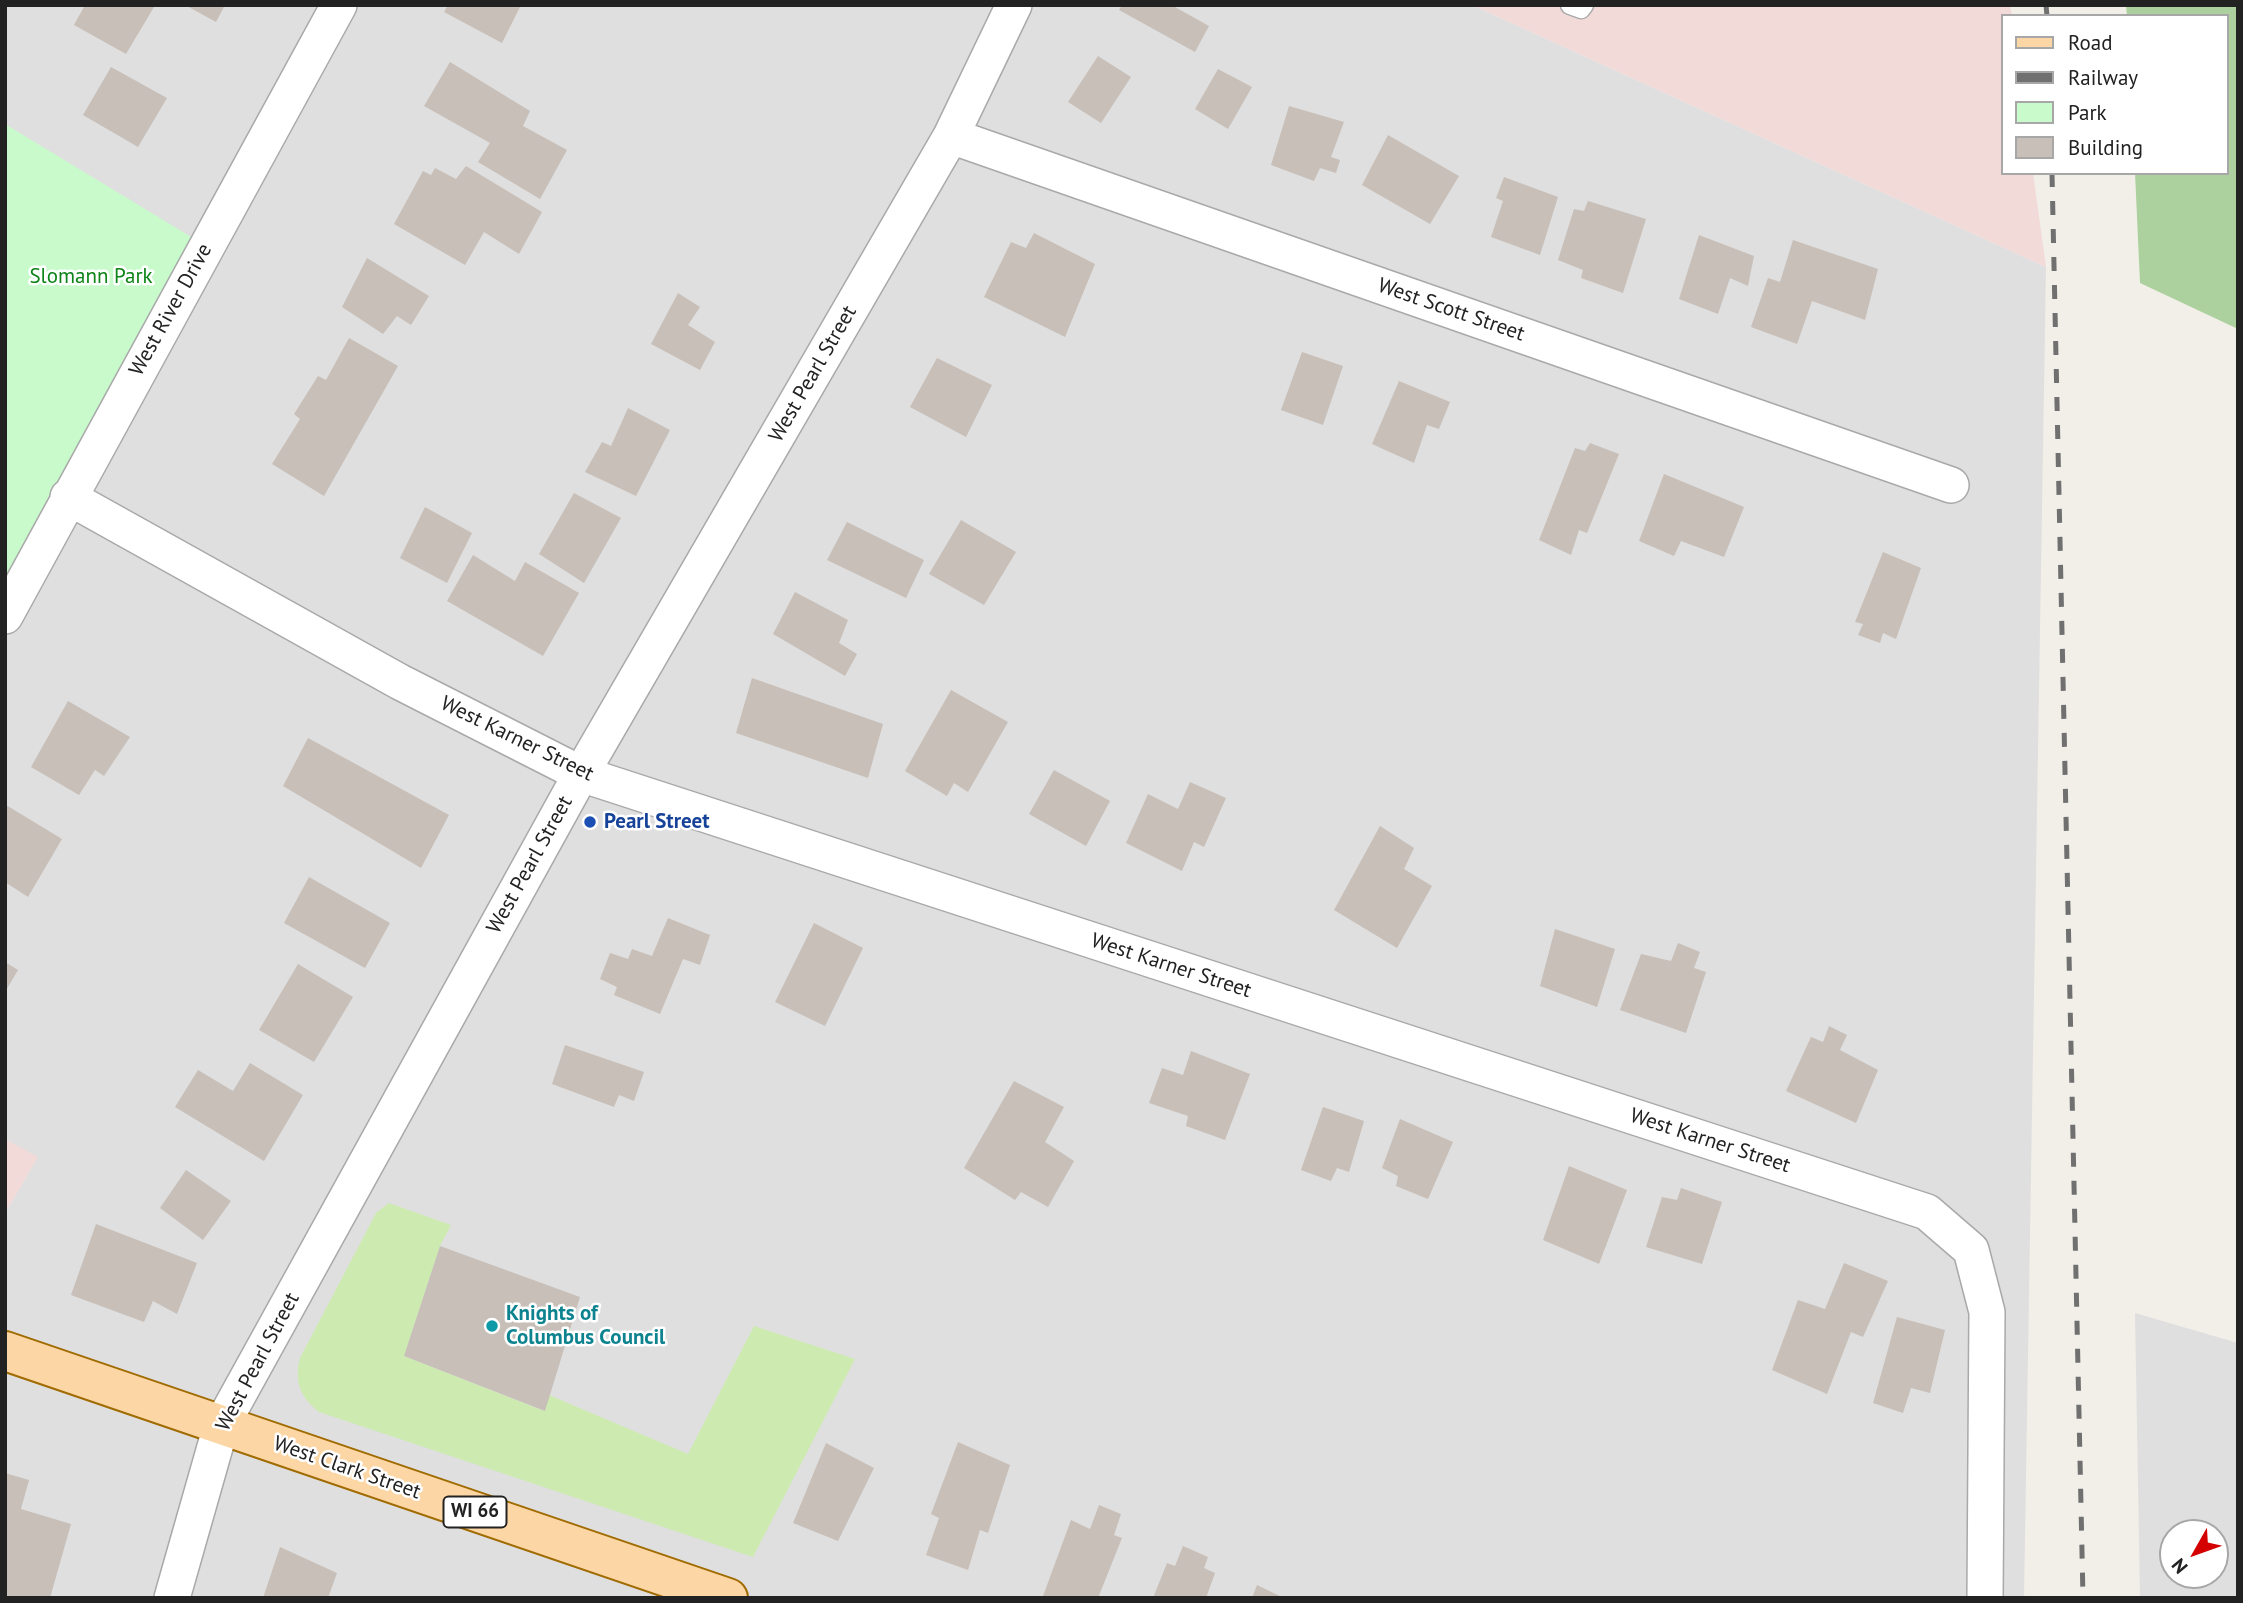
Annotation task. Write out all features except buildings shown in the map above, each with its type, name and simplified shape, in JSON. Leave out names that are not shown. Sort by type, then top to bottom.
[{"type":"main road","name":"West Clark Street","points":[[5,1351],[728,1598]]},
{"type":"street","name":"West River Drive","points":[[5,615],[339,5]]},
{"type":"street","name":"West Pearl Street","points":[[172,1598],[221,1426],[581,774],[951,136],[1014,5]]},
{"type":"street","name":"West Scott Street","points":[[951,136],[1951,485]]},
{"type":"street","name":"West Karner Street","points":[[68,497],[400,682],[581,774],[1927,1212],[1971,1250],[1987,1312],[1985,1598]]},
{"type":"lane","points":[[1570,5],[1581,9],[1584,5]]},
{"type":"shaded area","points":[[5,5],[1472,5],[2046,267],[2024,1598],[5,1598],[5,1213],[37,1158],[5,1139]]},
{"type":"shaded area","points":[[1472,5],[2010,5],[2012,14],[2002,14],[2002,175],[2033,175],[2046,267]]},
{"type":"shaded area","points":[[5,1139],[38,1157],[5,1213]]},
{"type":"shaded area","points":[[2135,1313],[2238,1343],[2238,1598],[2140,1598]]},
{"type":"green space","points":[[2126,5],[2238,5],[2238,329],[2140,283],[2135,175],[2229,175],[2229,14],[2127,14]]},
{"type":"green space","name":"Slomann Park","points":[[5,124],[206,246],[5,610]]},
{"type":"green space","points":[[389,1203],[451,1225],[440,1246],[404,1356],[544,1411],[549,1395],[688,1454],[754,1326],[855,1359],[753,1557],[319,1412],[312,1406],[298,1381],[300,1358],[376,1213]]},
{"type":"railway","points":[[2046,5],[2047,14]]},
{"type":"railway","points":[[2052,175],[2083,1598]]},
{"type":"place","name":"Pearl Street","points":[[590,822]]},
{"type":"place","name":"Knights of Columbus Council","points":[[492,1326]]}]
